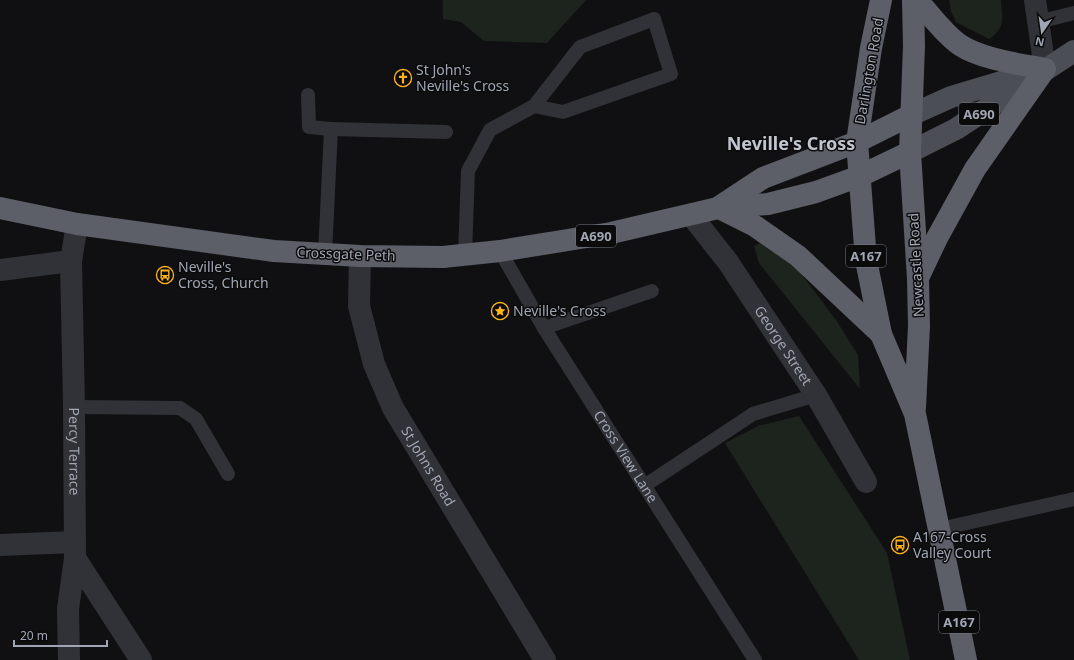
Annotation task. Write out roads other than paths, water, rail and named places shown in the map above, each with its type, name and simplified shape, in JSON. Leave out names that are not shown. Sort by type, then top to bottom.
[{"type":"highway","name":"Darlington Road","points":[[857,142],[871,48],[881,0]]},
{"type":"highway","name":"A167","points":[[911,115],[914,46],[913,0]]},
{"type":"highway","points":[[917,0],[947,34],[960,45],[981,55],[1045,69],[975,169],[937,238],[918,279]]},
{"type":"highway","name":"A690","points":[[718,208],[763,178],[857,142],[911,115]]},
{"type":"highway","name":"Newcastle Road","points":[[911,115],[910,152],[918,279],[919,326],[915,414]]},
{"type":"highway","name":"Newcastle Road","points":[[857,142],[866,260],[881,334],[915,414],[966,660]]},
{"type":"highway","name":"A690","points":[[691,215],[718,208],[768,204],[816,192],[860,176],[910,152]]},
{"type":"highway","name":"Crossgate Peth","points":[[0,208],[77,224],[244,248],[360,256],[443,256],[500,252],[611,233],[691,215]]},
{"type":"highway","points":[[718,208],[755,226],[798,256],[881,334]]},
{"type":"main road","name":"A690","points":[[910,152],[956,129],[1074,51]]},
{"type":"main road","name":"A690","points":[[911,115],[951,97],[1045,69]]},
{"type":"street","points":[[1035,0],[1045,69]]},
{"type":"street","name":"George Street","points":[[691,215],[728,262],[816,395],[866,482]]},
{"type":"street","name":"Percy Terrace","points":[[69,660],[68,609],[75,550],[71,260],[77,224]]},
{"type":"street","name":"St Johns Road","points":[[360,256],[359,306],[374,364],[393,408],[545,660]]},
{"type":"street","points":[[0,270],[71,260]]},
{"type":"street","points":[[0,545],[75,550],[141,660]]},
{"type":"lane","points":[[1038,22],[1074,13]]},
{"type":"lane","points":[[465,255],[468,171],[490,130],[534,106],[580,47],[654,19],[671,74],[563,112],[534,106]]},
{"type":"lane","points":[[308,95],[309,127],[446,132]]},
{"type":"lane","points":[[325,254],[331,129]]},
{"type":"lane","name":"Cross View Lane","points":[[500,252],[544,328],[756,660]]},
{"type":"lane","points":[[544,328],[652,291]]},
{"type":"lane","points":[[644,486],[753,414],[816,395]]},
{"type":"lane","points":[[74,407],[180,408],[196,420],[228,474]]},
{"type":"lane","points":[[940,529],[1074,499]]},
{"type":"place","name":"St John's Neville's Cross","points":[[403,78]]},
{"type":"place","name":"Neville's Cross, Church","points":[[165,275]]},
{"type":"place","name":"Neville's Cross","points":[[500,311]]},
{"type":"place","name":"A167-Cross Valley Court","points":[[900,545]]},
{"type":"district","name":"Neville's Cross","points":[[791,144]]}]
